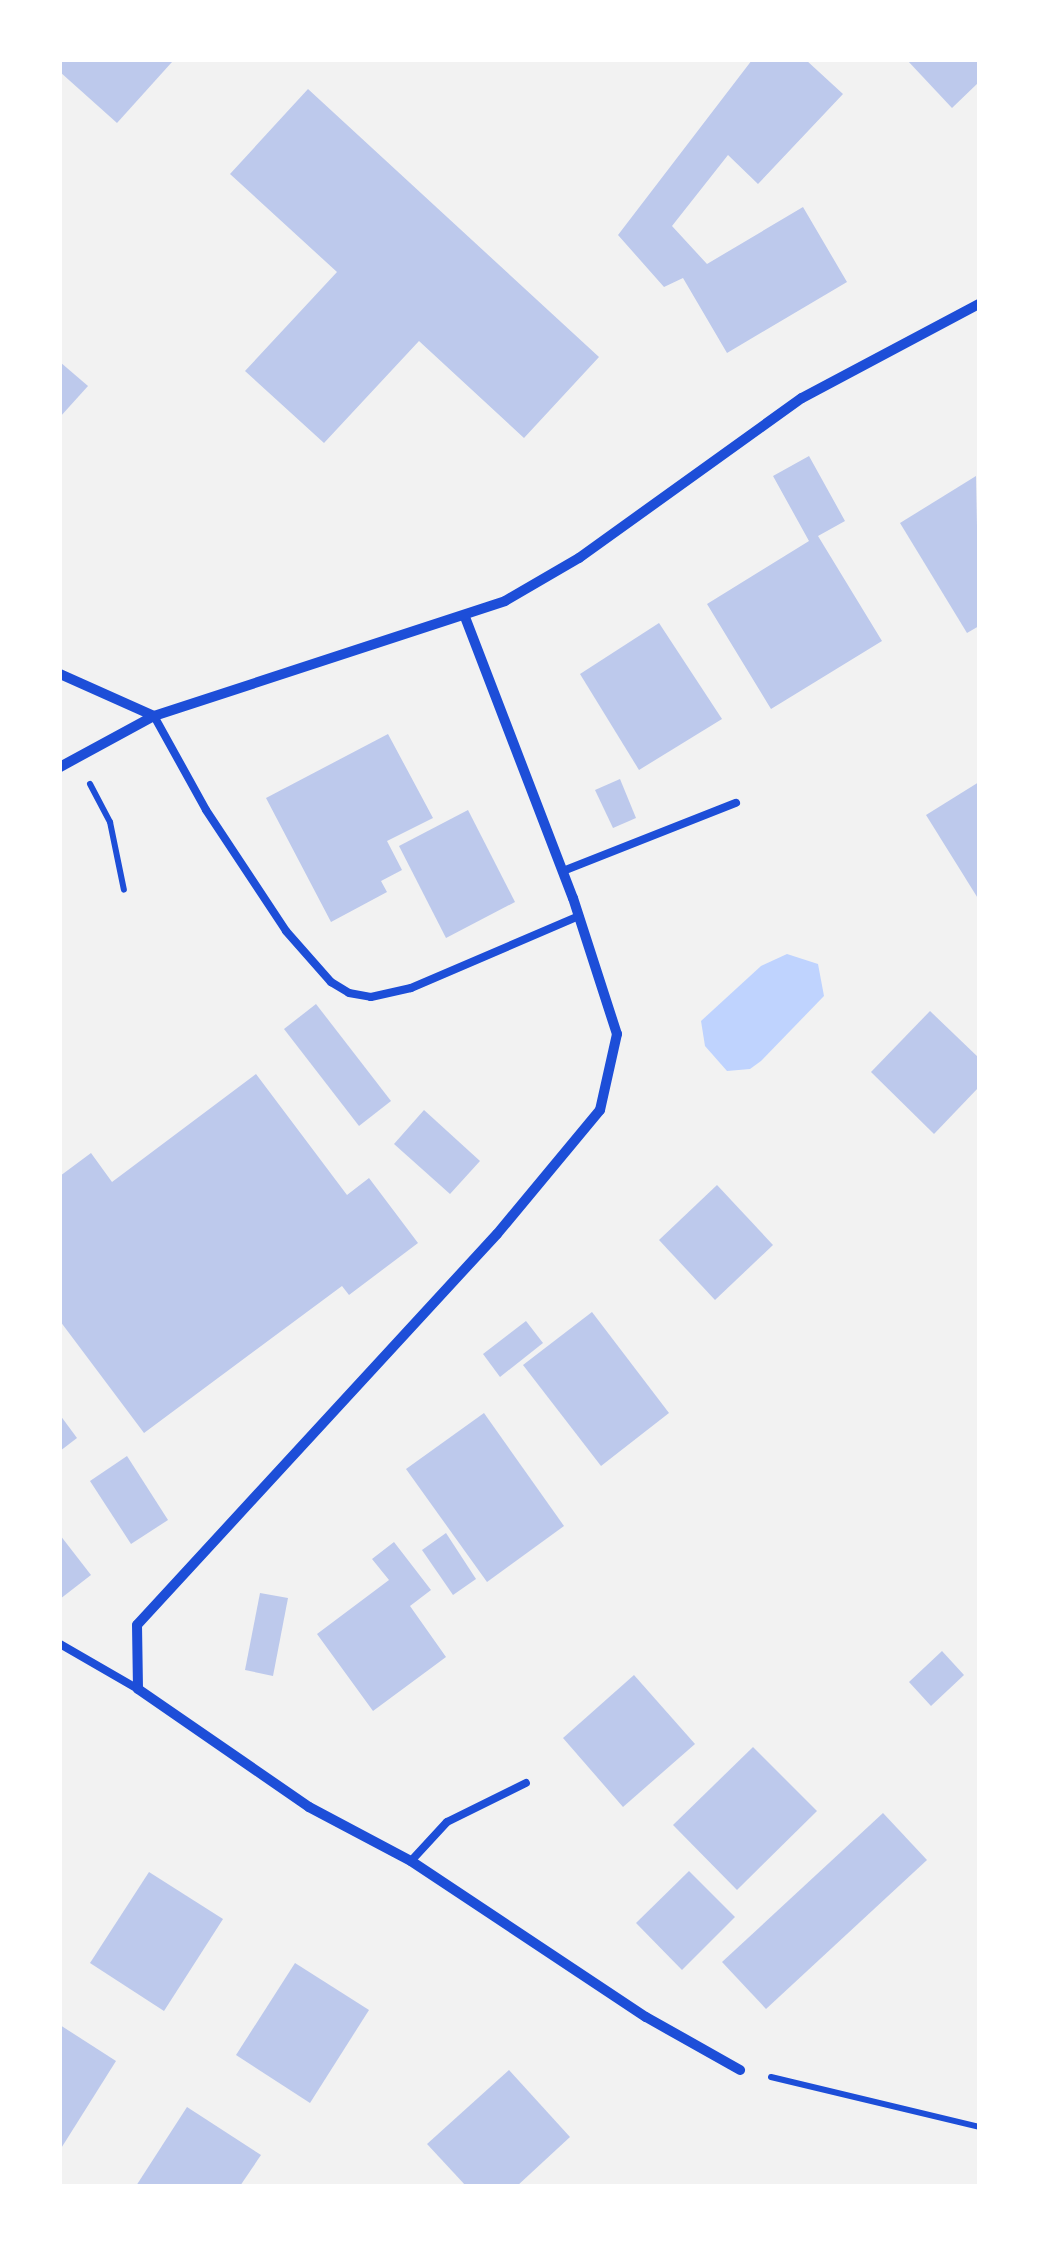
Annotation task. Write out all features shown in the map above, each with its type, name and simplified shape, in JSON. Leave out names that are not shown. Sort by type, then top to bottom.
[{"type":"street","points":[[60,767],[154,716],[465,617],[578,558],[802,398],[979,304]]},
{"type":"street","points":[[465,617],[563,871],[617,1034],[600,1110],[497,1234],[137,1625],[138,1689],[309,1807],[411,1861],[646,2017],[740,2070]]},
{"type":"street","points":[[60,674],[154,716]]},
{"type":"lane","points":[[154,716],[206,810],[286,930],[331,982],[350,992],[370,997],[412,988],[579,916]]},
{"type":"lane","points":[[563,871],[736,804]]},
{"type":"lane","points":[[60,1644],[138,1689]]},
{"type":"lane","points":[[411,1861],[447,1822],[526,1783]]},
{"type":"path","points":[[74,758],[110,822],[124,890]]},
{"type":"path","points":[[740,2070],[979,2127]]},
{"type":"water","points":[[787,954],[818,964],[824,996],[761,1061],[750,1069],[727,1071],[705,1046],[701,1021],[761,966]]},
{"type":"building","points":[[60,60],[172,62],[117,123],[60,72]]},
{"type":"building","points":[[752,60],[806,60],[843,94],[758,184],[728,155],[672,226],[707,264],[803,207],[847,282],[727,353],[683,278],[664,287],[618,235]]},
{"type":"building","points":[[907,60],[979,60],[979,82],[952,108]]},
{"type":"building","points":[[308,89],[599,357],[524,438],[419,341],[324,443],[245,371],[337,272],[230,174]]},
{"type":"building","points":[[60,362],[88,386],[60,417]]},
{"type":"building","points":[[809,456],[845,521],[818,536],[882,641],[771,709],[707,604],[809,541],[773,476]]},
{"type":"building","points":[[976,476],[979,626],[967,633],[900,523]]},
{"type":"building","points":[[659,623],[722,719],[639,770],[580,674]]},
{"type":"building","points":[[388,734],[433,818],[387,841],[402,870],[381,881],[387,892],[331,922],[266,798]]},
{"type":"building","points":[[620,779],[636,818],[613,828],[595,790]]},
{"type":"building","points":[[979,782],[979,900],[926,815]]},
{"type":"building","points":[[468,810],[515,902],[446,938],[399,846]]},
{"type":"building","points":[[316,1004],[391,1101],[359,1126],[284,1029]]},
{"type":"building","points":[[930,1011],[979,1058],[979,1087],[934,1134],[871,1072]]},
{"type":"building","points":[[256,1074],[347,1195],[369,1178],[418,1243],[349,1295],[342,1286],[144,1433],[60,1321],[60,1176],[91,1153],[112,1182]]},
{"type":"building","points":[[424,1110],[480,1161],[450,1194],[394,1144]]},
{"type":"building","points":[[717,1185],[773,1245],[715,1300],[659,1240]]},
{"type":"building","points":[[592,1312],[669,1413],[601,1466],[523,1365]]},
{"type":"building","points":[[526,1321],[543,1343],[500,1377],[483,1354]]},
{"type":"building","points":[[484,1413],[564,1526],[487,1582],[406,1469]]},
{"type":"building","points":[[60,1415],[77,1438],[60,1451]]},
{"type":"building","points":[[127,1456],[168,1520],[131,1544],[90,1481]]},
{"type":"building","points":[[446,1533],[476,1579],[453,1595],[422,1550]]},
{"type":"building","points":[[60,1535],[91,1575],[60,1599]]},
{"type":"building","points":[[394,1542],[431,1590],[410,1606],[446,1657],[373,1711],[317,1634],[389,1580],[372,1559]]},
{"type":"building","points":[[260,1593],[288,1598],[273,1676],[245,1670]]},
{"type":"building","points":[[942,1651],[964,1675],[931,1706],[909,1682]]},
{"type":"building","points":[[634,1675],[695,1744],[623,1807],[563,1738]]},
{"type":"building","points":[[753,1747],[817,1811],[737,1890],[673,1825]]},
{"type":"building","points":[[883,1813],[927,1860],[766,2009],[722,1962]]},
{"type":"building","points":[[689,1871],[735,1917],[682,1970],[636,1923]]},
{"type":"building","points":[[149,1872],[223,1919],[164,2011],[90,1963]]},
{"type":"building","points":[[295,1963],[369,2010],[310,2103],[236,2055]]},
{"type":"building","points":[[60,2025],[116,2061],[60,2150]]},
{"type":"building","points":[[509,2070],[570,2137],[517,2186],[466,2186],[427,2144]]},
{"type":"building","points":[[187,2107],[261,2155],[240,2186],[136,2186]]}]
